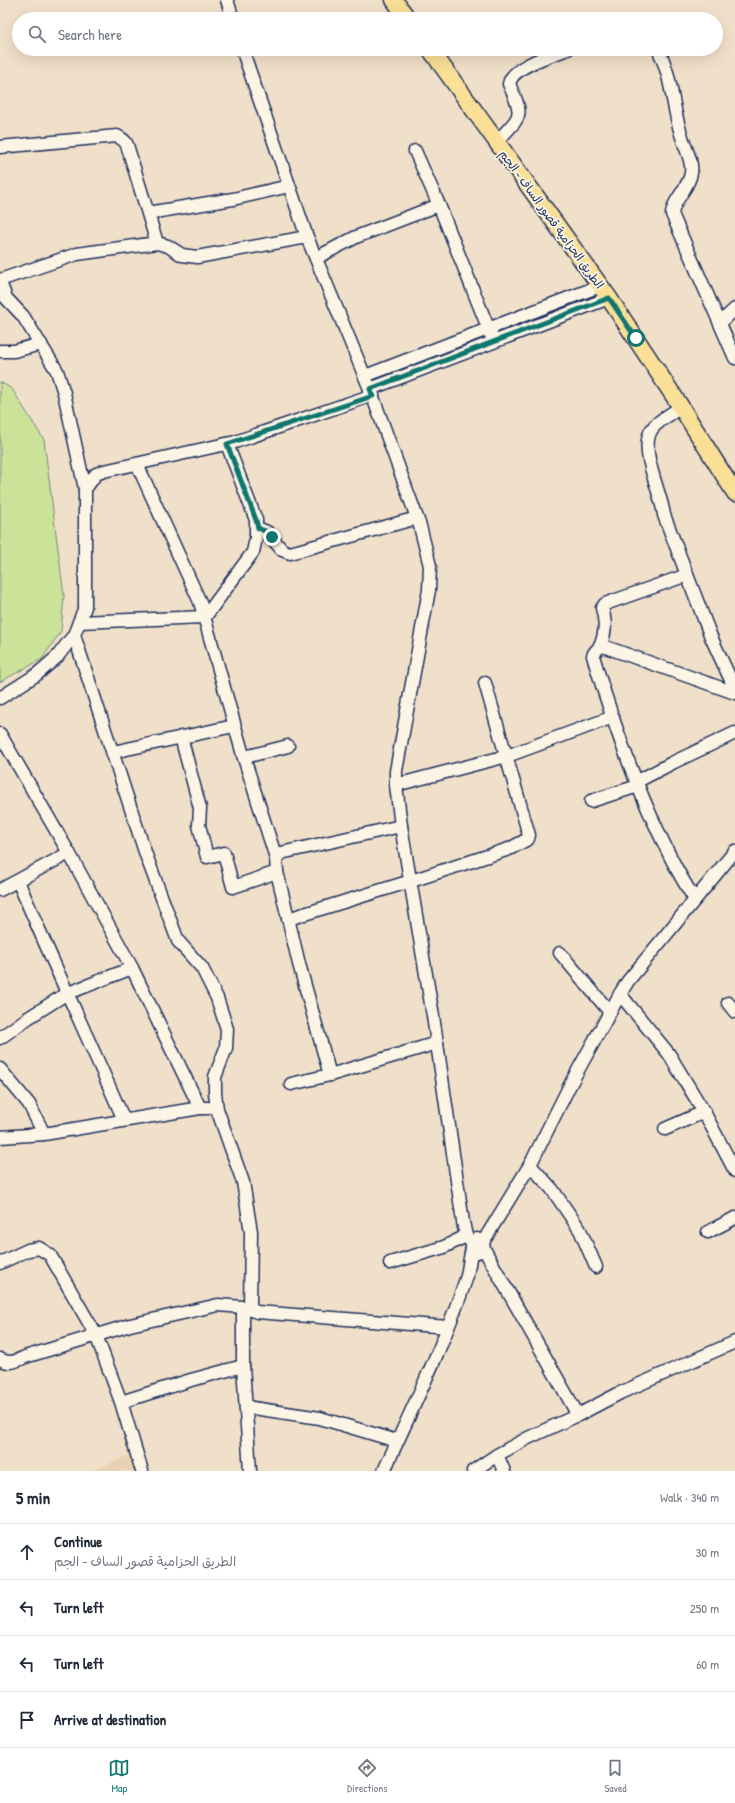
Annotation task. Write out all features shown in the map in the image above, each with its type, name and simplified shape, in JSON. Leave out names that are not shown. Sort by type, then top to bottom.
[{"type":"main road","points":[[394,0],[403,12]]},
{"type":"main road","name":"الطريق الحزامية قصور الساف - الجم","points":[[435,56],[605,292],[682,407],[735,493]]},
{"type":"street","points":[[227,0],[231,12]]},
{"type":"street","points":[[244,56],[306,237],[372,392],[417,518],[428,558],[430,580],[396,771],[396,785],[401,826],[437,1043],[477,1245],[578,1415]]},
{"type":"street","points":[[497,142],[520,114],[519,107],[509,84],[512,76],[522,68],[551,56]]},
{"type":"street","points":[[662,56],[667,66],[677,121],[691,166],[691,175],[686,188],[676,203],[672,214],[735,358]]},
{"type":"street","points":[[0,147],[117,136],[125,141],[158,243]]},
{"type":"street","points":[[416,151],[493,342]]},
{"type":"street","points":[[148,213],[233,199],[288,186]]},
{"type":"street","points":[[316,258],[356,238],[439,205]]},
{"type":"street","points":[[0,698],[36,675],[57,657],[74,635],[85,607],[85,489],[64,393],[57,371],[23,316],[6,298],[0,281],[77,254],[158,243],[168,246],[182,255],[197,257],[306,237]]},
{"type":"street","points":[[365,376],[488,328],[605,292]]},
{"type":"street","points":[[85,489],[89,481],[96,474],[227,444],[372,392],[493,342],[605,292]]},
{"type":"street","points":[[720,322],[735,309]]},
{"type":"street","points":[[0,351],[14,351],[41,344]]},
{"type":"street","points":[[682,407],[653,427],[647,442],[647,450],[664,515],[710,637],[735,690]]},
{"type":"street","points":[[205,617],[253,552],[258,528],[227,444]]},
{"type":"street","points":[[137,464],[200,602],[205,617],[234,726],[276,858],[277,872],[299,964],[330,1075]]},
{"type":"street","points":[[258,528],[267,532],[282,550],[290,553],[417,518]]},
{"type":"street","points":[[687,575],[605,604],[602,608],[606,622],[600,645],[594,652],[593,656],[623,749],[637,784],[681,880],[694,898]]},
{"type":"street","points":[[79,622],[205,617]]},
{"type":"street","points":[[74,635],[146,855],[178,941],[202,968],[217,998],[227,1029],[226,1048],[215,1077],[217,1109],[243,1182],[251,1232],[243,1366],[250,1471]]},
{"type":"street","points":[[600,645],[735,693]]},
{"type":"street","points":[[288,919],[509,849],[528,839],[529,835],[485,683]]},
{"type":"street","points":[[396,785],[507,756],[613,717]]},
{"type":"street","points":[[113,752],[234,726]]},
{"type":"street","points":[[590,801],[637,784],[672,763],[735,733]]},
{"type":"street","points":[[0,734],[69,853],[132,968],[200,1108]]},
{"type":"street","points":[[181,737],[200,808],[199,825],[207,857],[224,853],[233,887],[277,872]]},
{"type":"street","points":[[243,755],[249,756],[288,746]]},
{"type":"street","points":[[276,858],[281,853],[401,826]]},
{"type":"street","points":[[384,1471],[448,1327],[467,1277],[473,1271],[477,1245],[530,1166],[550,1122],[609,1011],[628,981],[694,898],[735,850]]},
{"type":"street","points":[[0,890],[69,853]]},
{"type":"street","points":[[18,881],[66,994],[124,1120]]},
{"type":"street","points":[[560,953],[609,1011]]},
{"type":"street","points":[[0,1038],[66,994],[132,968]]},
{"type":"street","points":[[620,994],[669,1054],[704,1112],[735,1171]]},
{"type":"street","points":[[291,1084],[330,1075],[437,1043]]},
{"type":"street","points":[[0,1069],[29,1104],[44,1134]]},
{"type":"street","points":[[0,1137],[44,1134],[200,1108],[217,1109]]},
{"type":"street","points":[[665,1129],[704,1112]]},
{"type":"street","points":[[530,1166],[552,1189],[580,1230],[596,1267]]},
{"type":"street","points":[[708,1232],[735,1218]]},
{"type":"street","points":[[390,1263],[444,1247],[477,1245]]},
{"type":"street","points":[[0,1263],[28,1250],[39,1248],[50,1255],[96,1335],[121,1402],[142,1471]]},
{"type":"street","points":[[0,1359],[4,1362],[12,1363],[25,1357],[130,1325],[218,1305],[246,1308],[257,1312],[448,1327]]},
{"type":"street","points":[[473,1471],[496,1455],[528,1438],[578,1415],[620,1393],[735,1342]]},
{"type":"street","points":[[121,1402],[191,1380],[243,1366]]},
{"type":"street","points":[[246,1407],[320,1418],[397,1441]]},
{"type":"street","points":[[496,1455],[504,1471]]},
{"type":"shaded area","points":[[134,1453],[140,1471],[91,1471]]},
{"type":"green space","points":[[0,382],[12,389],[44,440],[64,596],[61,631],[42,659],[0,682]]},
{"type":"route","points":[[272,537],[267,532],[258,528],[227,444],[373,396],[370,389],[448,358],[609,298],[636,338]]}]
